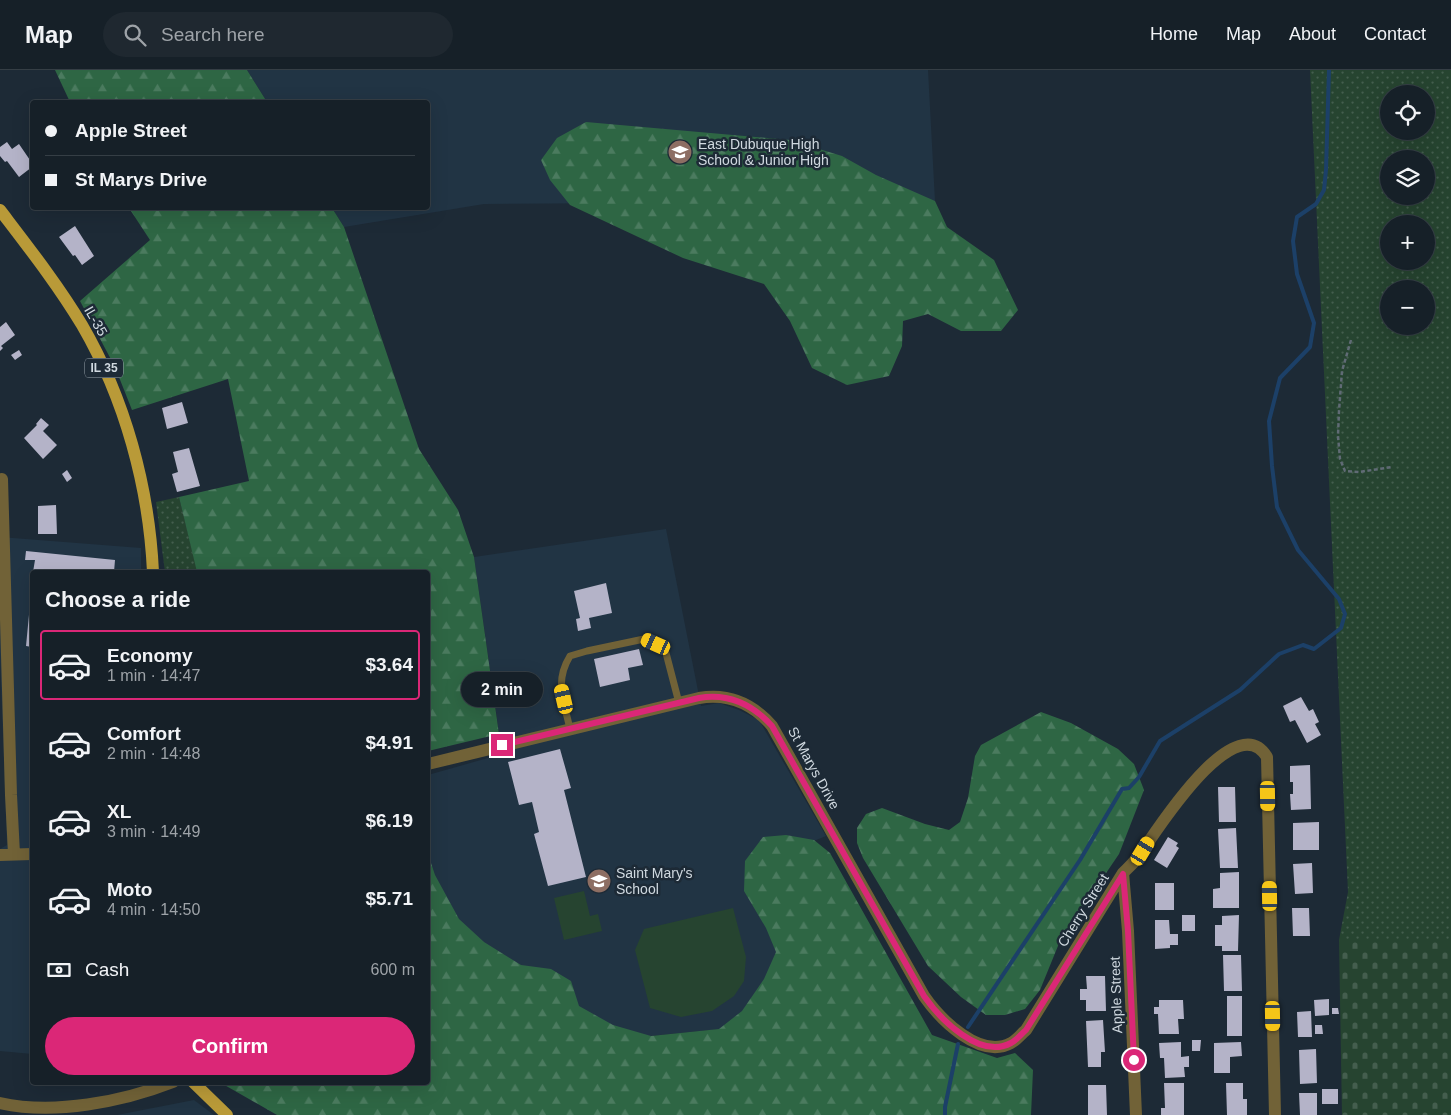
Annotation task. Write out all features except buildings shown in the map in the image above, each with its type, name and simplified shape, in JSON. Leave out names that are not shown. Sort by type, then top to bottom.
[{"type":"main road","name":"IL-35","points":[[0,210],[59,290],[82,326],[101,362],[116,397],[133,449],[144,498],[154,570]]},
{"type":"main road","points":[[197,1085],[227,1115]]},
{"type":"street","points":[[2,479],[14,854]]},
{"type":"street","name":"St Marys Drive","points":[[430,764],[706,697],[736,700],[750,706],[772,726],[924,996],[935,1011],[956,1030]]},
{"type":"street","name":"Cherry Street","points":[[956,1030],[986,1046],[1010,1044],[1026,1030],[1123,874],[1143,851],[1155,831],[1198,778],[1214,762],[1236,746],[1253,744],[1263,750],[1267,757],[1275,1115]]},
{"type":"street","points":[[0,854],[30,854]]},
{"type":"street","name":"Apple Street","points":[[1123,874],[1128,931],[1136,1115]]},
{"type":"street","points":[[0,1103],[14,1106],[38,1107],[73,1105],[147,1092],[165,1085]]},
{"type":"lane","points":[[570,729],[560,684],[564,666],[570,656],[587,651],[644,639],[656,644],[666,653],[679,703]]},
{"type":"path","points":[[1351,340],[1342,371],[1338,436],[1340,459],[1345,471],[1359,472],[1392,467]]},
{"type":"shaded area","name":"East Dubuque High School & Junior High","points":[[247,70],[928,70],[935,201],[484,204],[344,227],[333,210],[430,210],[430,100],[266,100]]},
{"type":"shaded area","name":"Saint Mary's School","points":[[666,529],[701,706],[719,703],[759,720],[826,836],[762,862],[801,956],[752,1026],[568,1044],[430,903],[430,774],[502,754],[474,557]]},
{"type":"shaded area","points":[[0,537],[141,548],[141,570],[30,570],[30,1054],[0,1051],[0,849],[7,845],[0,654]]},
{"type":"shaded area","points":[[194,1100],[214,1115],[117,1115]]},
{"type":"green space","points":[[55,70],[247,70],[266,100],[69,100]]},
{"type":"green space","points":[[1310,70],[1451,70],[1451,940],[1339,940],[1348,892]]},
{"type":"green space","points":[[586,122],[790,140],[842,156],[876,175],[935,201],[947,227],[994,260],[1018,310],[1001,331],[961,331],[928,314],[903,321],[902,346],[889,376],[847,385],[812,368],[790,321],[764,284],[683,258],[570,205],[550,180],[541,160],[557,138]]},
{"type":"green space","points":[[130,210],[333,210],[344,227],[419,449],[458,510],[474,557],[499,734],[430,751],[430,570],[197,570],[179,497],[249,481],[228,379],[132,410],[115,367],[80,301],[150,240]]},
{"type":"green space","points":[[179,497],[197,570],[165,570],[156,502]]},
{"type":"green space","points":[[1041,712],[1071,723],[1118,749],[1134,764],[1144,790],[1119,854],[1060,941],[1040,990],[1025,1009],[1005,1015],[986,1015],[961,997],[928,966],[863,858],[857,843],[857,828],[866,814],[882,808],[925,824],[949,830],[960,822],[968,798],[975,756],[981,745]]},
{"type":"green space","points":[[786,835],[814,840],[830,853],[932,1035],[997,1058],[1015,1053],[1033,1070],[1031,1115],[277,1115],[224,1085],[430,1085],[430,860],[435,875],[459,919],[484,942],[521,965],[551,969],[571,981],[579,1006],[613,1025],[651,1036],[719,1029],[742,1011],[764,979],[776,952],[766,928],[744,891],[745,861],[763,837]]},
{"type":"green space","points":[[584,891],[590,916],[598,914],[602,931],[564,940],[554,898]]},
{"type":"green space","points":[[733,908],[746,957],[744,981],[734,996],[712,1011],[681,1017],[650,1008],[635,950],[644,929]]},
{"type":"green space","points":[[1339,940],[1451,940],[1451,1115],[1342,1115]]},
{"type":"waterway","points":[[968,1027],[1080,860],[1122,789],[1129,788],[1139,777],[1160,741],[1240,690],[1279,654],[1303,645],[1314,649],[1341,628],[1345,614],[1339,599],[1298,550],[1277,507],[1269,421],[1280,378],[1310,347],[1314,323],[1297,274],[1293,241],[1297,217],[1316,204],[1324,190],[1329,70]]},
{"type":"waterway","points":[[945,1115],[958,1044]]},
{"type":"place","name":"East Dubuque High School & Junior High","points":[[680,152]]},
{"type":"place","name":"Saint Mary's School","points":[[599,881]]},
{"type":"route","points":[[502,745],[699,698],[721,697],[736,700],[750,706],[772,726],[924,996],[948,1024],[963,1035],[986,1046],[1010,1044],[1026,1030],[1123,874],[1128,931],[1134,1060]]}]
